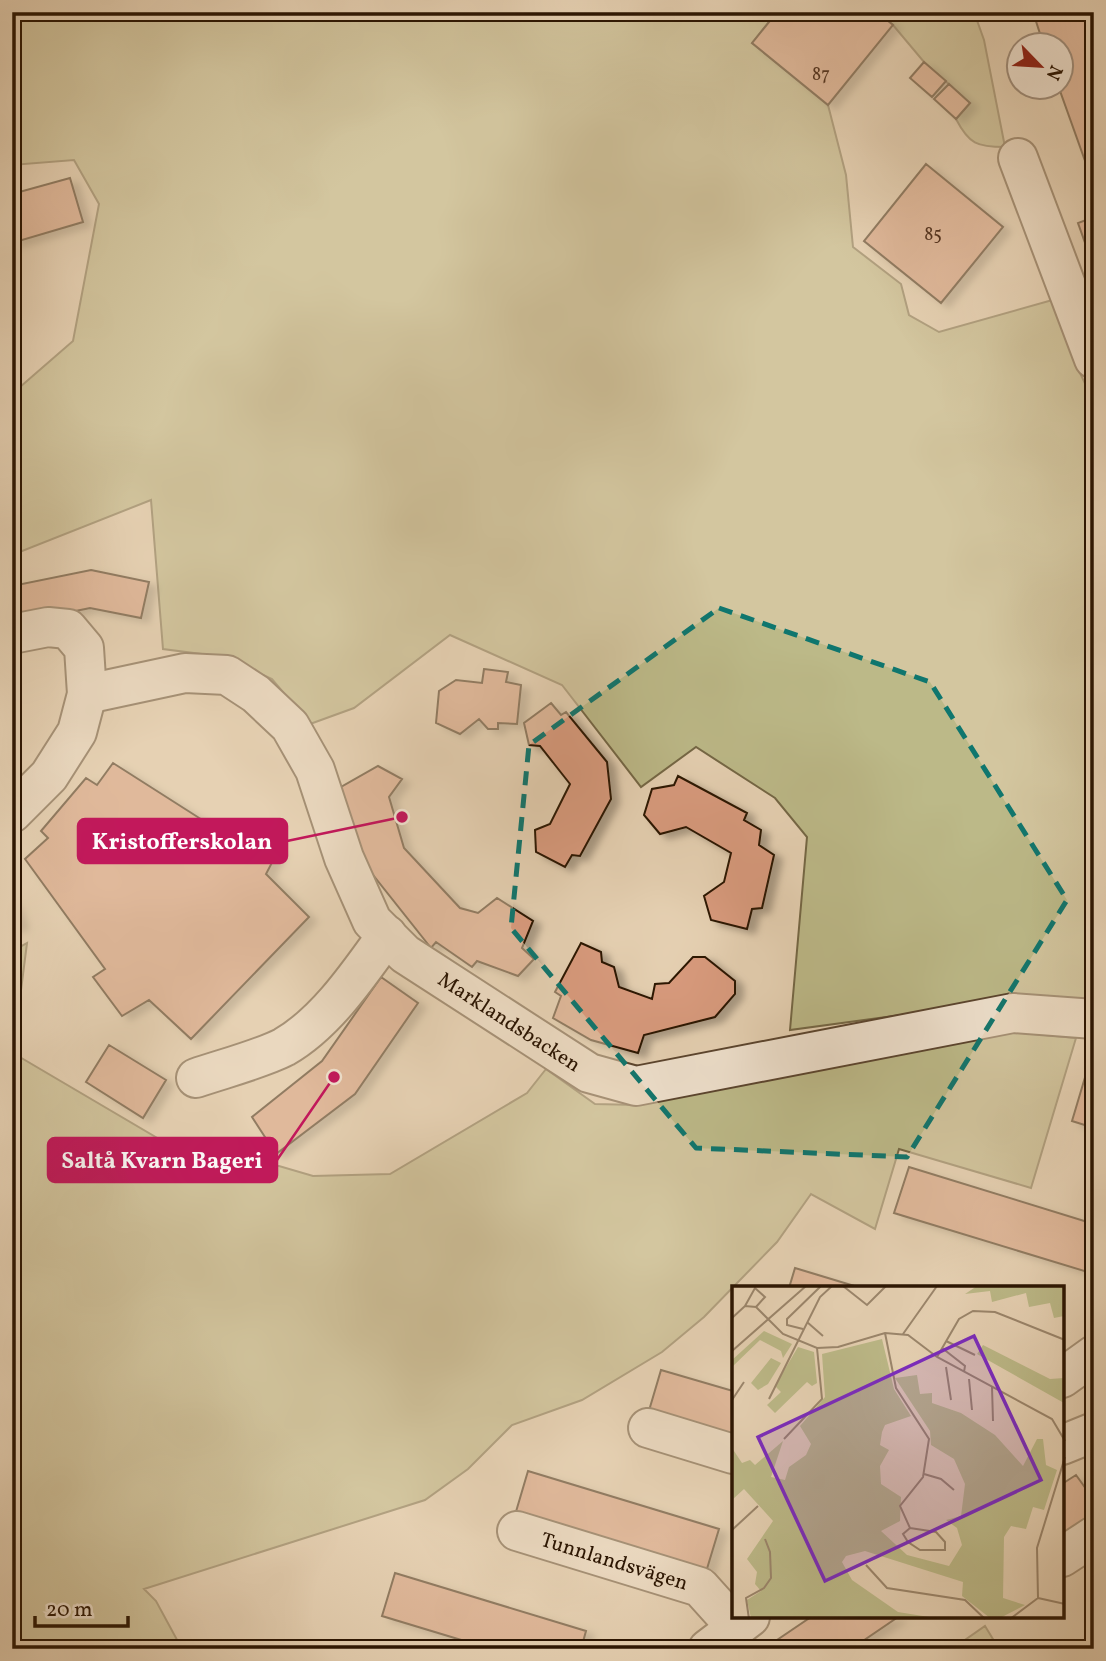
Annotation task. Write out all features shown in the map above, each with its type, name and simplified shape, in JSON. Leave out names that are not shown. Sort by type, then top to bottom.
[{"type":"street","points":[[1018,158],[1094,359]]},
{"type":"street","points":[[12,634],[48,626],[68,629],[84,648],[88,694],[77,732],[49,776],[12,813]]},
{"type":"street","name":"Marklandsbacken","points":[[88,694],[185,673],[227,675],[256,694],[290,726],[315,770],[344,858],[372,921],[405,954],[589,1073],[636,1086],[1013,1013],[1094,1019]]},
{"type":"street","points":[[196,1078],[283,1048],[308,1030],[353,983],[387,935]]},
{"type":"street","points":[[648,1428],[732,1454]]},
{"type":"street","points":[[1064,1444],[1094,1432]]},
{"type":"street","name":"Tunnlandsvägen","points":[[517,1531],[700,1587],[731,1631]]},
{"type":"street","points":[[1064,1556],[1094,1536]]},
{"type":"highlighted area","points":[[719,608],[930,682],[1067,900],[907,1157],[696,1148],[511,928],[529,745]]},
{"type":"shaded area","points":[[12,12],[777,12],[752,43],[828,105],[846,175],[853,247],[901,284],[909,315],[939,332],[1056,299],[1077,367],[1094,402],[1094,1006],[1012,1000],[790,1030],[807,837],[775,798],[696,747],[641,787],[562,685],[450,635],[354,708],[310,724],[272,679],[225,657],[163,649],[151,500],[12,555],[12,394],[73,341],[99,204],[74,160],[12,165]]},
{"type":"shaded area","points":[[877,12],[974,12],[984,40],[1005,147],[981,145],[965,134],[956,119],[970,103],[924,62],[893,25]]},
{"type":"shaded area","points":[[27,943],[13,1053],[205,1166],[279,1166],[313,1176],[390,1174],[527,1093],[546,1069],[595,1104],[637,1105],[1013,1032],[1076,1038],[1031,1188],[899,1149],[875,1229],[811,1194],[777,1242],[704,1317],[662,1352],[582,1400],[512,1425],[468,1469],[425,1500],[144,1589],[156,1601],[182,1649],[12,1649],[12,951]]},
{"type":"shaded area","points":[[985,1626],[999,1649],[952,1649]]},
{"type":"building","points":[[777,12],[877,12],[893,25],[828,105],[752,43]]},
{"type":"building","points":[[1033,12],[1094,12],[1094,186],[1064,102],[1074,102],[1074,32],[1039,32]]},
{"type":"building","points":[[924,62],[946,81],[932,97],[910,78]]},
{"type":"building","points":[[949,84],[970,103],[956,119],[934,99]]},
{"type":"building","points":[[926,164],[1003,227],[941,303],[864,241]]},
{"type":"building","points":[[70,178],[83,222],[12,243],[12,194]]},
{"type":"building","points":[[1094,217],[1094,268],[1078,223]]},
{"type":"building","points":[[91,570],[149,582],[141,618],[90,608],[12,624],[12,586]]},
{"type":"building","points":[[484,669],[508,672],[506,682],[521,685],[517,724],[498,723],[498,729],[488,729],[479,719],[460,734],[436,723],[439,691],[456,680],[482,683]]},
{"type":"building","points":[[551,703],[561,715],[566,712],[607,762],[611,799],[580,856],[572,855],[565,867],[536,852],[535,830],[550,824],[570,784],[540,746],[529,745],[524,723]]},
{"type":"building","points":[[113,763],[229,837],[239,823],[278,851],[266,874],[309,917],[191,1039],[149,1000],[122,1016],[93,977],[105,969],[25,859],[48,838],[41,831],[86,778],[97,785]]},
{"type":"building","points":[[378,766],[402,779],[389,797],[404,848],[460,908],[478,913],[497,898],[533,921],[522,948],[534,959],[518,976],[477,961],[472,967],[436,942],[431,948],[362,861],[341,787]]},
{"type":"building","points":[[678,776],[747,813],[744,820],[761,830],[759,845],[774,855],[762,908],[752,909],[747,929],[711,920],[704,896],[724,882],[731,853],[686,827],[660,834],[644,815],[652,789],[674,785]]},
{"type":"building","points":[[12,901],[20,925],[12,927]]},
{"type":"building","points":[[581,943],[601,952],[602,962],[614,967],[619,987],[652,999],[655,984],[669,983],[693,957],[705,957],[735,981],[735,994],[715,1017],[644,1035],[638,1053],[591,1040],[553,1018],[561,996],[555,992]]},
{"type":"building","points":[[381,977],[418,1003],[355,1094],[276,1154],[252,1117],[322,1061]]},
{"type":"building","points":[[109,1045],[166,1080],[143,1118],[86,1082]]},
{"type":"building","points":[[1086,1074],[1094,1077],[1094,1128],[1072,1121]]},
{"type":"building","points":[[909,1167],[1094,1224],[1094,1274],[894,1213]]},
{"type":"building","points":[[795,1268],[854,1286],[790,1286]]},
{"type":"building","points":[[661,1370],[732,1391],[732,1439],[648,1414]]},
{"type":"building","points":[[528,1471],[719,1529],[706,1572],[515,1515]]},
{"type":"building","points":[[1076,1475],[1094,1500],[1094,1517],[1064,1537],[1064,1483]]},
{"type":"building","points":[[395,1573],[586,1631],[581,1649],[491,1649],[382,1616]]},
{"type":"building","points":[[808,1619],[895,1619],[851,1649],[783,1649],[777,1640]]},
{"type":"place","name":"Kristofferskolan","points":[[402,817]]},
{"type":"place","name":"Saltå Kvarn Bageri","points":[[334,1077]]}]
